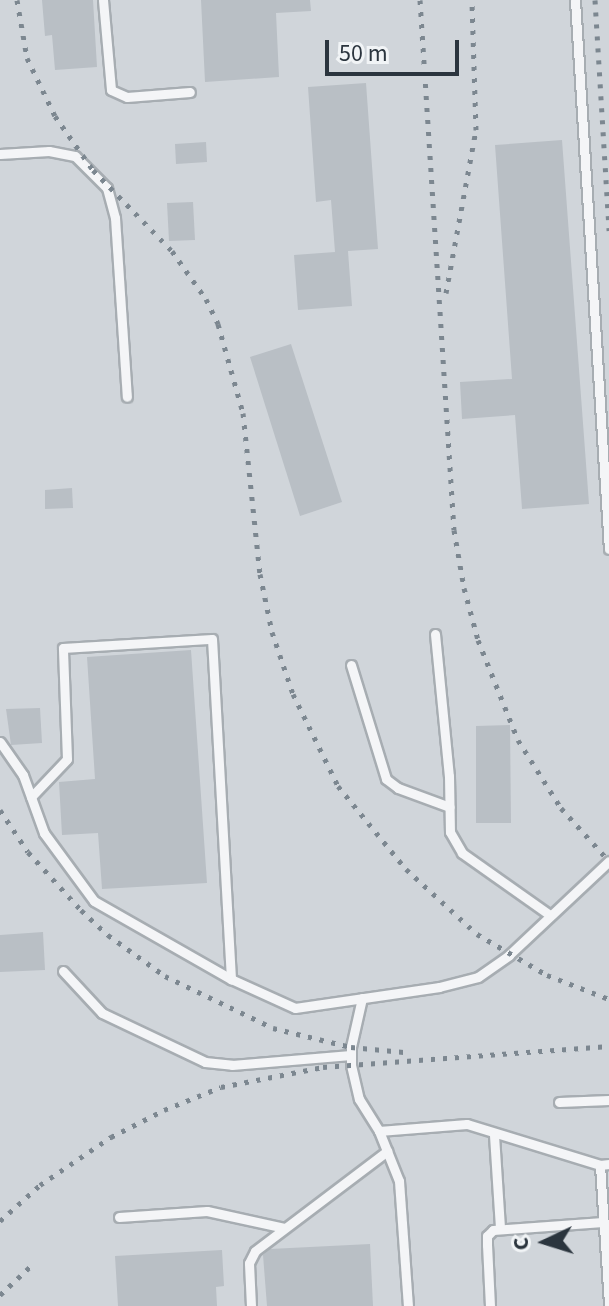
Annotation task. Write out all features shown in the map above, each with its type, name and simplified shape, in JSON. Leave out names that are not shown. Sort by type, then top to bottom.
[{"type":"lane","points":[[103,0],[111,90],[127,97],[190,92]]},
{"type":"lane","points":[[575,0],[609,549]]},
{"type":"lane","points":[[0,154],[49,151],[75,156],[107,188],[115,218],[127,397]]},
{"type":"lane","points":[[435,634],[450,832],[462,853],[550,915]]},
{"type":"lane","points":[[31,797],[67,759],[63,648],[212,639],[231,979]]},
{"type":"lane","points":[[351,665],[386,779],[398,788],[450,807]]},
{"type":"lane","points":[[0,742],[23,775],[44,833],[94,901],[231,979],[295,1008],[439,987],[478,977],[509,955],[609,861]]},
{"type":"lane","points":[[63,971],[102,1013],[205,1062],[232,1065],[351,1055]]},
{"type":"lane","points":[[362,998],[351,1055],[359,1099],[379,1131],[399,1181],[408,1306]]},
{"type":"lane","points":[[559,1102],[609,1100]]},
{"type":"lane","points":[[379,1131],[467,1124],[494,1135],[604,1164],[603,1222],[609,1306]]},
{"type":"lane","points":[[494,1135],[500,1228]]},
{"type":"lane","points":[[251,1306],[249,1263],[255,1251],[387,1151]]},
{"type":"lane","points":[[119,1217],[207,1211],[284,1228]]},
{"type":"lane","points":[[490,1306],[487,1236],[500,1228],[603,1222]]},
{"type":"shaded area","points":[[0,0],[609,0],[609,1306],[0,1306]]},
{"type":"building","points":[[42,0],[93,0],[97,67],[55,70],[52,35],[45,36]]},
{"type":"building","points":[[201,0],[310,0],[311,11],[276,13],[279,77],[205,82]]},
{"type":"building","points":[[366,83],[378,249],[348,251],[352,306],[298,310],[294,255],[335,252],[331,200],[316,202],[308,87]]},
{"type":"building","points":[[562,140],[589,504],[522,509],[515,415],[462,419],[460,382],[512,379],[495,145]]},
{"type":"building","points":[[206,142],[207,162],[176,164],[175,144]]},
{"type":"building","points":[[193,202],[195,240],[169,241],[167,203]]},
{"type":"building","points":[[291,344],[342,502],[300,516],[250,357]]},
{"type":"building","points":[[72,488],[73,508],[45,509],[45,490]]},
{"type":"building","points":[[191,650],[207,883],[102,889],[98,833],[62,835],[59,782],[95,779],[87,657]]},
{"type":"building","points":[[40,708],[42,743],[11,745],[6,709]]},
{"type":"building","points":[[510,725],[511,823],[476,823],[476,726]]},
{"type":"building","points":[[43,932],[45,970],[0,972],[0,935]]},
{"type":"building","points":[[370,1244],[373,1306],[267,1306],[263,1255],[270,1249]]},
{"type":"building","points":[[222,1250],[224,1286],[216,1287],[217,1306],[118,1306],[115,1256]]},
{"type":"railway","points":[[17,0],[27,58],[55,116],[93,170],[172,251],[206,299],[218,324],[243,413],[260,574],[272,632],[293,694],[338,786],[406,869],[477,934],[547,975],[609,999]]},
{"type":"railway","points":[[420,0],[454,530],[464,588],[478,640],[518,740],[561,808],[609,861]]},
{"type":"railway","points":[[446,293],[476,130],[472,0]]},
{"type":"railway","points":[[595,0],[609,231]]},
{"type":"railway","points":[[0,810],[28,852],[81,910],[108,935],[165,976],[273,1028],[351,1047],[404,1052]]},
{"type":"railway","points":[[0,1221],[40,1185],[111,1137],[164,1110],[221,1087],[323,1067],[609,1046]]},
{"type":"railway","points":[[0,1295],[34,1263]]}]
